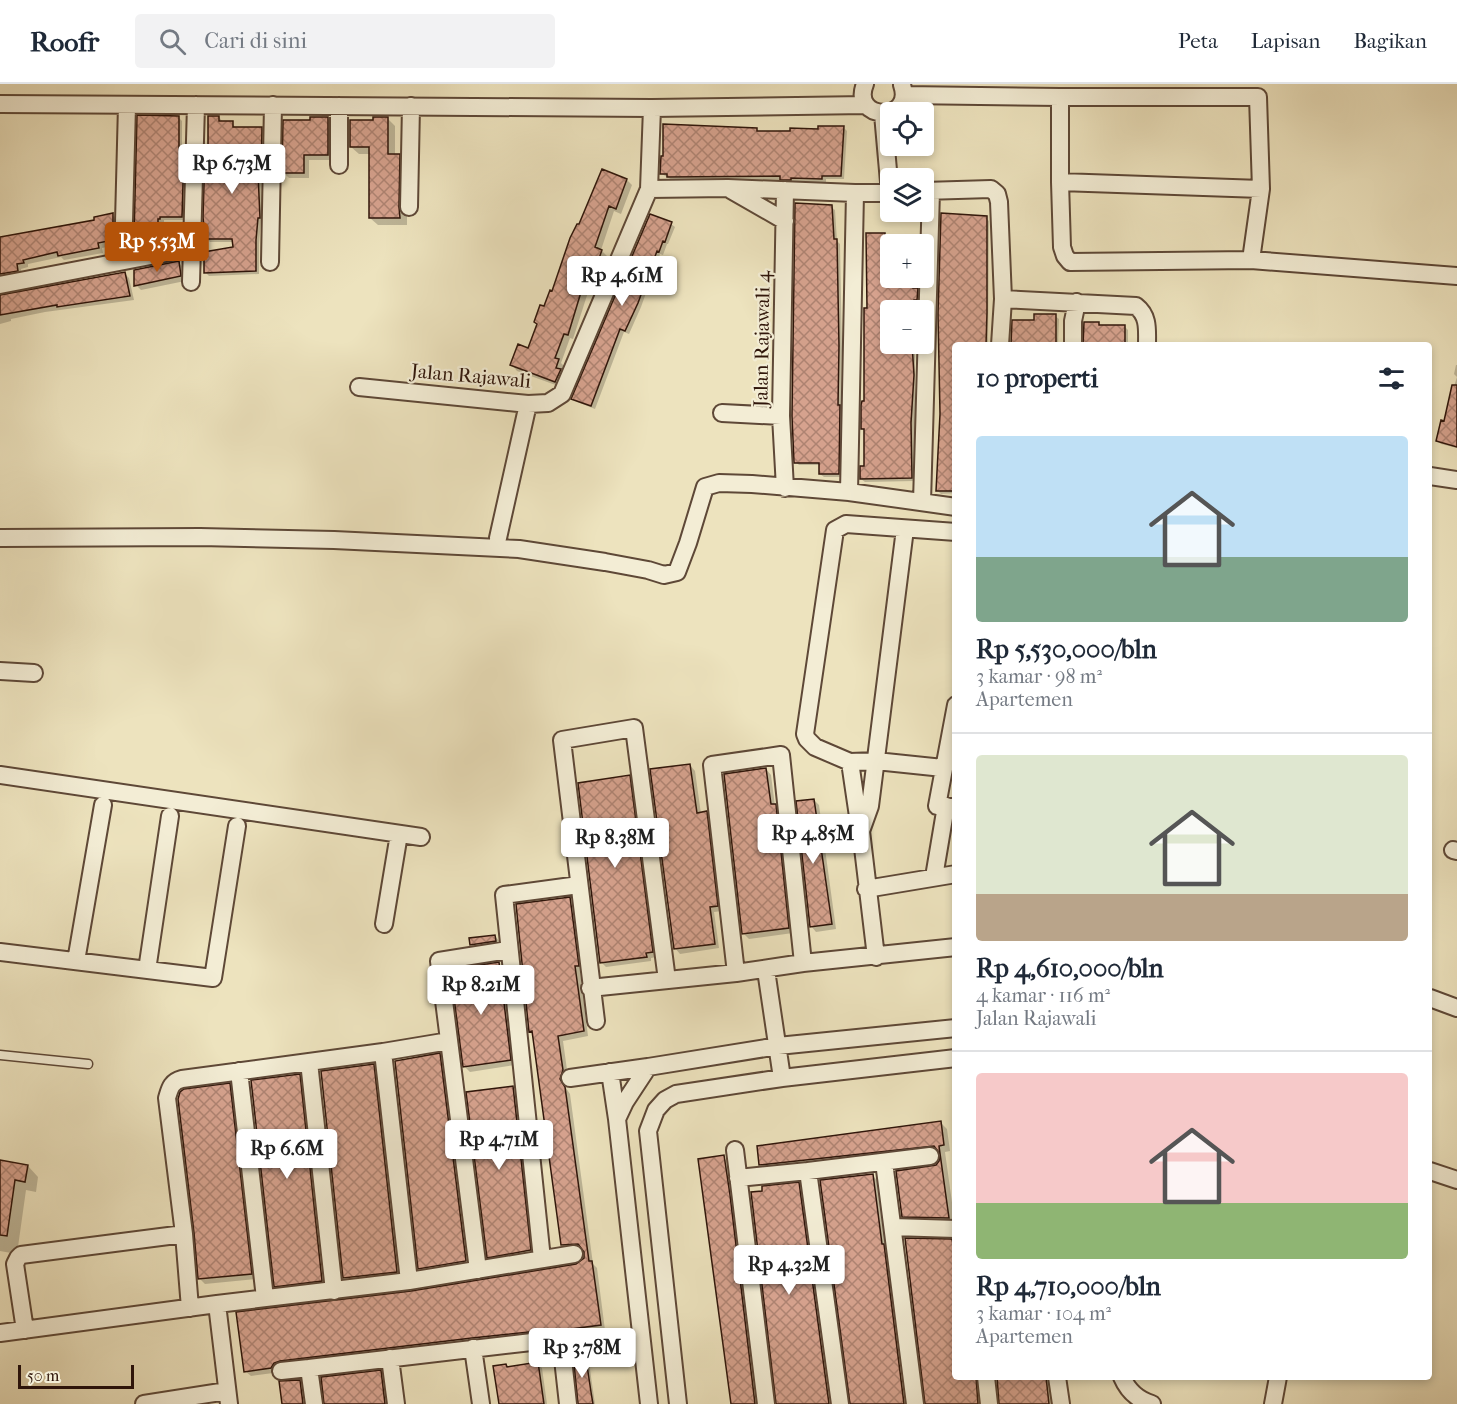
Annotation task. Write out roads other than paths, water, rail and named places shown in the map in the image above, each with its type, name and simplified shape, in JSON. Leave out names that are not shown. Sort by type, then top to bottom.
[{"type":"street","points":[[865,84],[863,97],[866,105],[874,112],[880,113]]},
{"type":"street","points":[[903,89],[1060,97],[1258,97],[1261,189],[1251,260]]},
{"type":"street","points":[[1060,97],[1059,182],[1062,247],[1070,262],[1251,260],[1457,276]]},
{"type":"street","points":[[0,104],[652,108],[866,105]]},
{"type":"street","points":[[123,261],[127,105]]},
{"type":"street","points":[[191,282],[196,105]]},
{"type":"street","points":[[270,262],[273,105]]},
{"type":"street","points":[[339,106],[339,165]]},
{"type":"street","points":[[409,207],[411,106]]},
{"type":"street","name":"Jalan Rajawali","points":[[359,387],[528,404],[548,403],[562,394],[649,189],[652,108]]},
{"type":"street","points":[[1059,182],[1261,189]]},
{"type":"street","points":[[649,189],[728,188],[880,193]]},
{"type":"street","points":[[728,188],[785,220]]},
{"type":"street","points":[[934,191],[991,189],[996,194],[999,202],[1003,299],[1000,342]]},
{"type":"street","name":"Jalan Rajawali 4","points":[[785,190],[781,416],[785,488]]},
{"type":"street","points":[[849,492],[855,193]]},
{"type":"street","points":[[922,502],[927,222]]},
{"type":"street","points":[[0,285],[192,248]]},
{"type":"street","points":[[1003,299],[1137,306],[1144,312],[1147,320],[1147,342]]},
{"type":"street","points":[[1073,342],[1073,321],[1077,302]]},
{"type":"street","points":[[498,538],[528,404]]},
{"type":"street","points":[[722,412],[781,416]]},
{"type":"street","points":[[1432,476],[1457,480]]},
{"type":"street","points":[[0,538],[200,537],[334,540],[519,549],[605,562],[664,575],[677,572],[705,487],[719,483],[849,492],[952,506]]},
{"type":"street","points":[[943,768],[876,761],[850,762],[815,747],[807,740],[805,734],[835,530],[846,524],[952,532]]},
{"type":"street","points":[[861,831],[870,806],[905,529]]},
{"type":"street","points":[[0,671],[34,673]]},
{"type":"street","points":[[596,1021],[590,988],[562,740],[634,728],[667,980]]},
{"type":"street","points":[[934,877],[950,807],[937,806],[952,729]]},
{"type":"street","points":[[736,973],[712,765],[781,755],[803,963]]},
{"type":"street","points":[[850,762],[876,957]]},
{"type":"street","points":[[0,775],[421,837]]},
{"type":"street","points":[[76,961],[104,805]]},
{"type":"street","points":[[147,970],[170,816]]},
{"type":"street","points":[[0,952],[213,978],[237,826]]},
{"type":"street","points":[[384,924],[399,834]]},
{"type":"street","points":[[866,889],[952,875]]},
{"type":"street","points":[[542,1259],[504,895],[579,885]]},
{"type":"street","points":[[590,988],[952,948]]},
{"type":"street","points":[[478,1270],[439,961],[508,950]]},
{"type":"street","points":[[766,970],[782,1074]]},
{"type":"street","points":[[1432,999],[1457,1008]]},
{"type":"street","points":[[570,1078],[779,1049],[952,1028]]},
{"type":"street","points":[[190,1308],[184,1234],[167,1098],[174,1082],[449,1041]]},
{"type":"street","points":[[383,1052],[409,1281]]},
{"type":"street","points":[[678,1404],[648,1131],[656,1110],[665,1100],[676,1094],[782,1074],[952,1058]]},
{"type":"street","points":[[309,1062],[334,1291]]},
{"type":"street","points":[[617,1119],[625,1102],[648,1067]]},
{"type":"street","points":[[239,1071],[265,1298]]},
{"type":"street","points":[[610,1072],[649,1404]]},
{"type":"street","points":[[735,1150],[766,1404]]},
{"type":"street","points":[[738,1178],[808,1172],[930,1156]]},
{"type":"street","points":[[885,1162],[915,1404]]},
{"type":"street","points":[[808,1172],[840,1404]]},
{"type":"street","points":[[1432,1172],[1457,1180]]},
{"type":"street","points":[[893,1227],[952,1229]]},
{"type":"street","points":[[25,1330],[15,1264],[21,1255],[184,1234]]},
{"type":"street","points":[[0,1333],[409,1281],[574,1254]]},
{"type":"street","points":[[144,1404],[228,1398],[217,1304]]},
{"type":"street","points":[[281,1371],[549,1340],[559,1342],[562,1350],[568,1404]]},
{"type":"street","points":[[473,1348],[481,1404]]},
{"type":"street","points":[[390,1358],[396,1404]]},
{"type":"street","points":[[309,1368],[314,1404]]},
{"type":"street","points":[[986,1380],[989,1404]]},
{"type":"street","points":[[1057,1380],[1061,1404]]},
{"type":"street","points":[[1124,1380],[1140,1400],[1152,1404]]},
{"type":"street","points":[[1273,1404],[1277,1380]]},
{"type":"lane","points":[[0,1055],[88,1064]]}]
